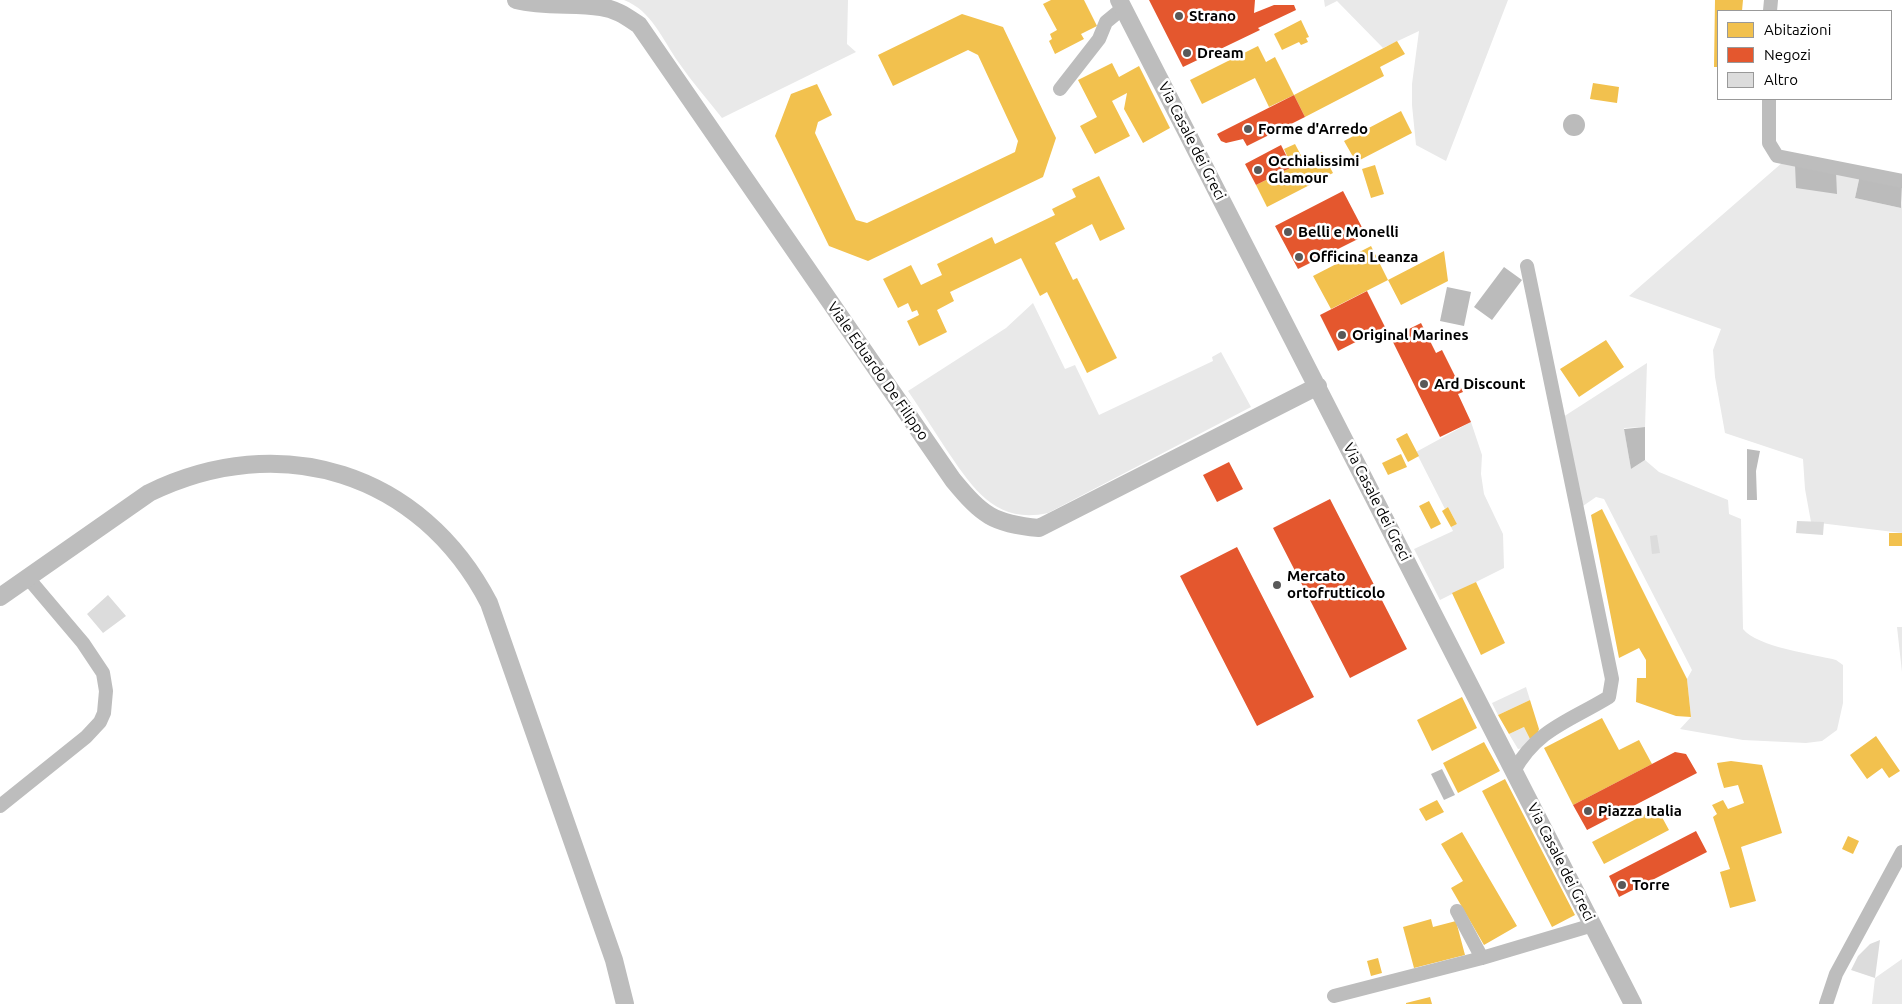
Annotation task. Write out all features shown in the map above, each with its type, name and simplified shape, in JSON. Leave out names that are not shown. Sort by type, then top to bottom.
[{"type":"street","name":"Viale Eduardo De Filippo","points":[[516,0],[536,5],[602,7],[622,13],[639,25],[953,480],[972,503],[991,518],[1014,526],[1039,528],[1318,386]]},
{"type":"street","name":"Via Casale dei Greci","points":[[1121,4],[1633,1004]]},
{"type":"street","points":[[1060,89],[1099,39],[1106,22],[1121,4]]},
{"type":"street","points":[[1769,100],[1769,143],[1771,149],[1778,156],[1902,181]]},
{"type":"street","points":[[1514,772],[1523,754],[1535,741],[1572,716],[1609,697],[1612,679],[1526,266]]},
{"type":"street","points":[[0,597],[149,493],[175,481],[228,466],[282,464],[336,473],[367,484],[411,510],[443,536],[464,560],[489,603],[614,960],[625,1004]]},
{"type":"street","points":[[0,806],[86,737],[100,722],[104,713],[106,691],[103,672],[83,642],[28,578]]},
{"type":"street","points":[[1826,1004],[1836,974],[1902,852]]},
{"type":"street","points":[[1457,911],[1482,958]]},
{"type":"street","points":[[1334,996],[1482,958],[1593,925]]},
{"type":"shaded area","points":[[624,0],[848,0],[847,44],[856,52],[722,118],[684,70],[649,18],[634,5]]},
{"type":"shaded area","points":[[1324,0],[1508,0],[1446,161],[1416,145],[1412,84],[1419,31],[1383,48],[1337,1],[1325,7]]},
{"type":"shaded area","points":[[1574,114],[1582,117],[1585,125],[1582,133],[1574,136],[1566,133],[1563,125],[1566,117]]},
{"type":"shaded area","points":[[1783,162],[1860,175],[1855,198],[1901,208],[1902,203],[1902,533],[1811,522],[1805,489],[1803,459],[1725,433],[1715,377],[1713,350],[1721,329],[1629,296]]},
{"type":"shaded area","points":[[1795,165],[1836,172],[1837,194],[1796,188]]},
{"type":"shaded area","points":[[1860,175],[1902,184],[1901,208],[1855,198]]},
{"type":"shaded area","points":[[1504,267],[1522,280],[1492,320],[1474,307]]},
{"type":"shaded area","points":[[1447,287],[1471,292],[1464,326],[1440,321]]},
{"type":"shaded area","points":[[1033,303],[1065,369],[1075,365],[1099,415],[1213,361],[1212,357],[1221,352],[1251,407],[1048,513],[1029,515],[1013,513],[999,508],[987,500],[965,477],[908,391],[1006,328]]},
{"type":"shaded area","points":[[1647,363],[1645,427],[1624,428],[1631,469],[1645,460],[1659,472],[1728,500],[1729,514],[1741,519],[1743,629],[1760,641],[1836,660],[1843,665],[1843,703],[1837,730],[1822,741],[1806,743],[1743,740],[1680,729],[1691,717],[1687,679],[1692,670],[1604,499],[1596,497],[1583,506],[1563,417]]},
{"type":"shaded area","points":[[1471,422],[1482,455],[1481,474],[1484,494],[1503,534],[1504,568],[1440,600],[1414,549],[1453,531],[1451,527],[1457,524],[1448,507],[1445,509],[1416,452]]},
{"type":"shaded area","points":[[1645,427],[1645,460],[1631,469],[1624,429]]},
{"type":"shaded area","points":[[1747,449],[1760,451],[1756,471],[1757,500],[1747,500]]},
{"type":"shaded area","points":[[1897,627],[1902,627],[1902,672]]},
{"type":"shaded area","points":[[1526,687],[1530,700],[1498,715],[1492,703]]},
{"type":"shaded area","points":[[1524,727],[1530,739],[1523,748],[1518,749],[1509,734]]},
{"type":"shaded area","points":[[1442,769],[1455,795],[1444,800],[1431,774]]},
{"type":"shaded area","points":[[1902,959],[1902,1004],[1872,1004],[1875,978]]},
{"type":"building: Abitazioni","points":[[1051,0],[1084,0],[1097,26],[1081,34],[1084,39],[1055,54],[1049,41],[1052,39],[1050,34],[1057,30],[1043,4]]},
{"type":"building: Abitazioni","points":[[1715,0],[1743,0],[1742,10],[1717,10],[1717,67],[1714,67]]},
{"type":"building: Abitazioni","points":[[962,14],[1003,27],[1056,138],[1043,177],[868,261],[829,246],[775,136],[791,94],[817,84],[832,115],[818,122],[815,133],[856,220],[867,223],[1015,152],[1018,141],[978,55],[968,50],[893,86],[878,55]]},
{"type":"building: Abitazioni","points":[[1301,20],[1309,37],[1306,38],[1308,42],[1301,45],[1299,42],[1282,50],[1274,34]]},
{"type":"building: Abitazioni","points":[[1397,41],[1405,54],[1380,67],[1384,76],[1305,117],[1294,95]]},
{"type":"building: Abitazioni","points":[[1258,46],[1266,62],[1275,57],[1294,95],[1269,107],[1255,78],[1202,104],[1190,80]]},
{"type":"building: Abitazioni","points":[[1112,63],[1119,77],[1139,66],[1170,128],[1143,143],[1124,109],[1127,93],[1112,101],[1130,136],[1095,154],[1080,126],[1097,117],[1078,80]]},
{"type":"building: Abitazioni","points":[[1593,83],[1619,87],[1617,103],[1590,99]]},
{"type":"building: Abitazioni","points":[[1401,111],[1412,133],[1356,162],[1344,141]]},
{"type":"building: Abitazioni","points":[[1295,144],[1304,161],[1322,152],[1333,173],[1267,207],[1256,185],[1292,167],[1284,149]]},
{"type":"building: Abitazioni","points":[[1375,165],[1384,194],[1371,198],[1362,169]]},
{"type":"building: Abitazioni","points":[[1099,176],[1125,229],[1100,241],[1092,224],[1055,243],[1073,280],[1077,278],[1117,358],[1087,373],[1047,292],[1040,296],[1021,258],[950,292],[954,301],[937,310],[947,332],[919,346],[907,321],[919,315],[917,310],[912,312],[908,303],[898,308],[883,279],[911,265],[921,285],[942,275],[937,264],[992,237],[995,244],[1055,215],[1052,209],[1076,197],[1072,189]]},
{"type":"building: Abitazioni","points":[[1371,246],[1388,280],[1331,309],[1313,276]]},
{"type":"building: Abitazioni","points":[[1444,251],[1448,281],[1401,305],[1388,280]]},
{"type":"building: Abitazioni","points":[[1606,340],[1624,367],[1579,397],[1560,369]]},
{"type":"building: Abitazioni","points":[[1407,433],[1419,456],[1408,462],[1396,439]]},
{"type":"building: Abitazioni","points":[[1401,454],[1407,467],[1388,475],[1382,463]]},
{"type":"building: Abitazioni","points":[[1429,501],[1441,524],[1431,529],[1419,506]]},
{"type":"building: Abitazioni","points":[[1448,507],[1457,524],[1451,527],[1442,511]]},
{"type":"building: Abitazioni","points":[[1602,509],[1687,679],[1691,717],[1676,716],[1636,702],[1637,678],[1646,678],[1646,660],[1639,648],[1619,658],[1591,515]]},
{"type":"building: Abitazioni","points":[[1889,533],[1902,533],[1902,546],[1889,546]]},
{"type":"building: Abitazioni","points":[[1476,582],[1505,643],[1481,655],[1452,593]]},
{"type":"building: Abitazioni","points":[[1462,697],[1477,728],[1432,751],[1417,720]]},
{"type":"building: Abitazioni","points":[[1530,700],[1539,729],[1537,735],[1530,739],[1524,727],[1509,734],[1498,715]]},
{"type":"building: Abitazioni","points":[[1602,718],[1619,750],[1639,740],[1652,764],[1573,805],[1544,748]]},
{"type":"building: Abitazioni","points":[[1876,736],[1900,771],[1889,778],[1882,768],[1867,779],[1850,755]]},
{"type":"building: Abitazioni","points":[[1484,742],[1500,771],[1458,793],[1443,763]]},
{"type":"building: Abitazioni","points":[[1731,761],[1762,765],[1782,833],[1741,847],[1756,901],[1730,908],[1720,872],[1730,869],[1713,817],[1717,814],[1712,805],[1723,800],[1728,809],[1744,803],[1738,785],[1724,788],[1717,763]]},
{"type":"building: Abitazioni","points":[[1505,779],[1575,915],[1552,927],[1482,791]]},
{"type":"building: Abitazioni","points":[[1437,800],[1444,812],[1426,821],[1419,809]]},
{"type":"building: Abitazioni","points":[[1657,808],[1669,830],[1604,864],[1592,842]]},
{"type":"building: Abitazioni","points":[[1462,832],[1517,926],[1484,945],[1451,888],[1463,881],[1441,844]]},
{"type":"building: Abitazioni","points":[[1848,836],[1859,841],[1853,854],[1842,849]]},
{"type":"building: Abitazioni","points":[[1431,919],[1433,927],[1456,921],[1465,955],[1414,968],[1403,927]]},
{"type":"building: Abitazioni","points":[[1378,958],[1382,973],[1371,976],[1367,961]]},
{"type":"building: Abitazioni","points":[[1430,997],[1432,1004],[1406,1004],[1406,1003]]},
{"type":"building: Negozi","points":[[1149,0],[1255,0],[1254,13],[1274,5],[1294,5],[1296,10],[1258,28],[1260,30],[1183,67]]},
{"type":"building: Negozi","points":[[1294,95],[1305,117],[1247,146],[1243,139],[1226,143],[1221,141],[1217,134]]},
{"type":"building: Negozi","points":[[1281,145],[1292,167],[1256,185],[1245,164]]},
{"type":"building: Negozi","points":[[1343,191],[1366,235],[1298,269],[1275,226]]},
{"type":"building: Negozi","points":[[1367,291],[1385,327],[1338,351],[1320,315]]},
{"type":"building: Negozi","points":[[1421,323],[1436,353],[1442,350],[1463,392],[1458,394],[1471,422],[1440,437],[1391,338]]},
{"type":"building: Negozi","points":[[1229,462],[1243,489],[1217,502],[1203,475]]},
{"type":"building: Negozi","points":[[1330,499],[1407,649],[1350,678],[1273,528]]},
{"type":"building: Negozi","points":[[1237,547],[1314,697],[1257,726],[1180,576]]},
{"type":"building: Negozi","points":[[1675,752],[1686,754],[1697,773],[1587,830],[1573,805]]},
{"type":"building: Negozi","points":[[1696,831],[1707,852],[1619,897],[1609,876]]},
{"type":"building: Altro","points":[[1797,521],[1824,522],[1823,535],[1796,533]]},
{"type":"building: Altro","points":[[1657,535],[1660,553],[1652,554],[1650,536]]},
{"type":"building: Altro","points":[[108,595],[126,616],[103,633],[87,614]]},
{"type":"building: Altro","points":[[1880,940],[1875,978],[1851,970],[1858,956],[1870,944]]},
{"type":"place","name":"Strano","points":[[1179,16]]},
{"type":"place","name":"Dream","points":[[1187,53]]},
{"type":"place","name":"Forme d'Arredo","points":[[1248,129]]},
{"type":"place","name":"Occhialissimi Glamour","points":[[1258,170]]},
{"type":"place","name":"Belli e Monelli","points":[[1288,232]]},
{"type":"place","name":"Officina Leanza","points":[[1299,257]]},
{"type":"place","name":"Original Marines","points":[[1342,335]]},
{"type":"place","name":"Ard Discount","points":[[1424,384]]},
{"type":"place","name":"Mercato ortofrutticolo","points":[[1277,585]]},
{"type":"place","name":"Piazza Italia","points":[[1588,811]]},
{"type":"place","name":"Torre","points":[[1622,885]]}]
